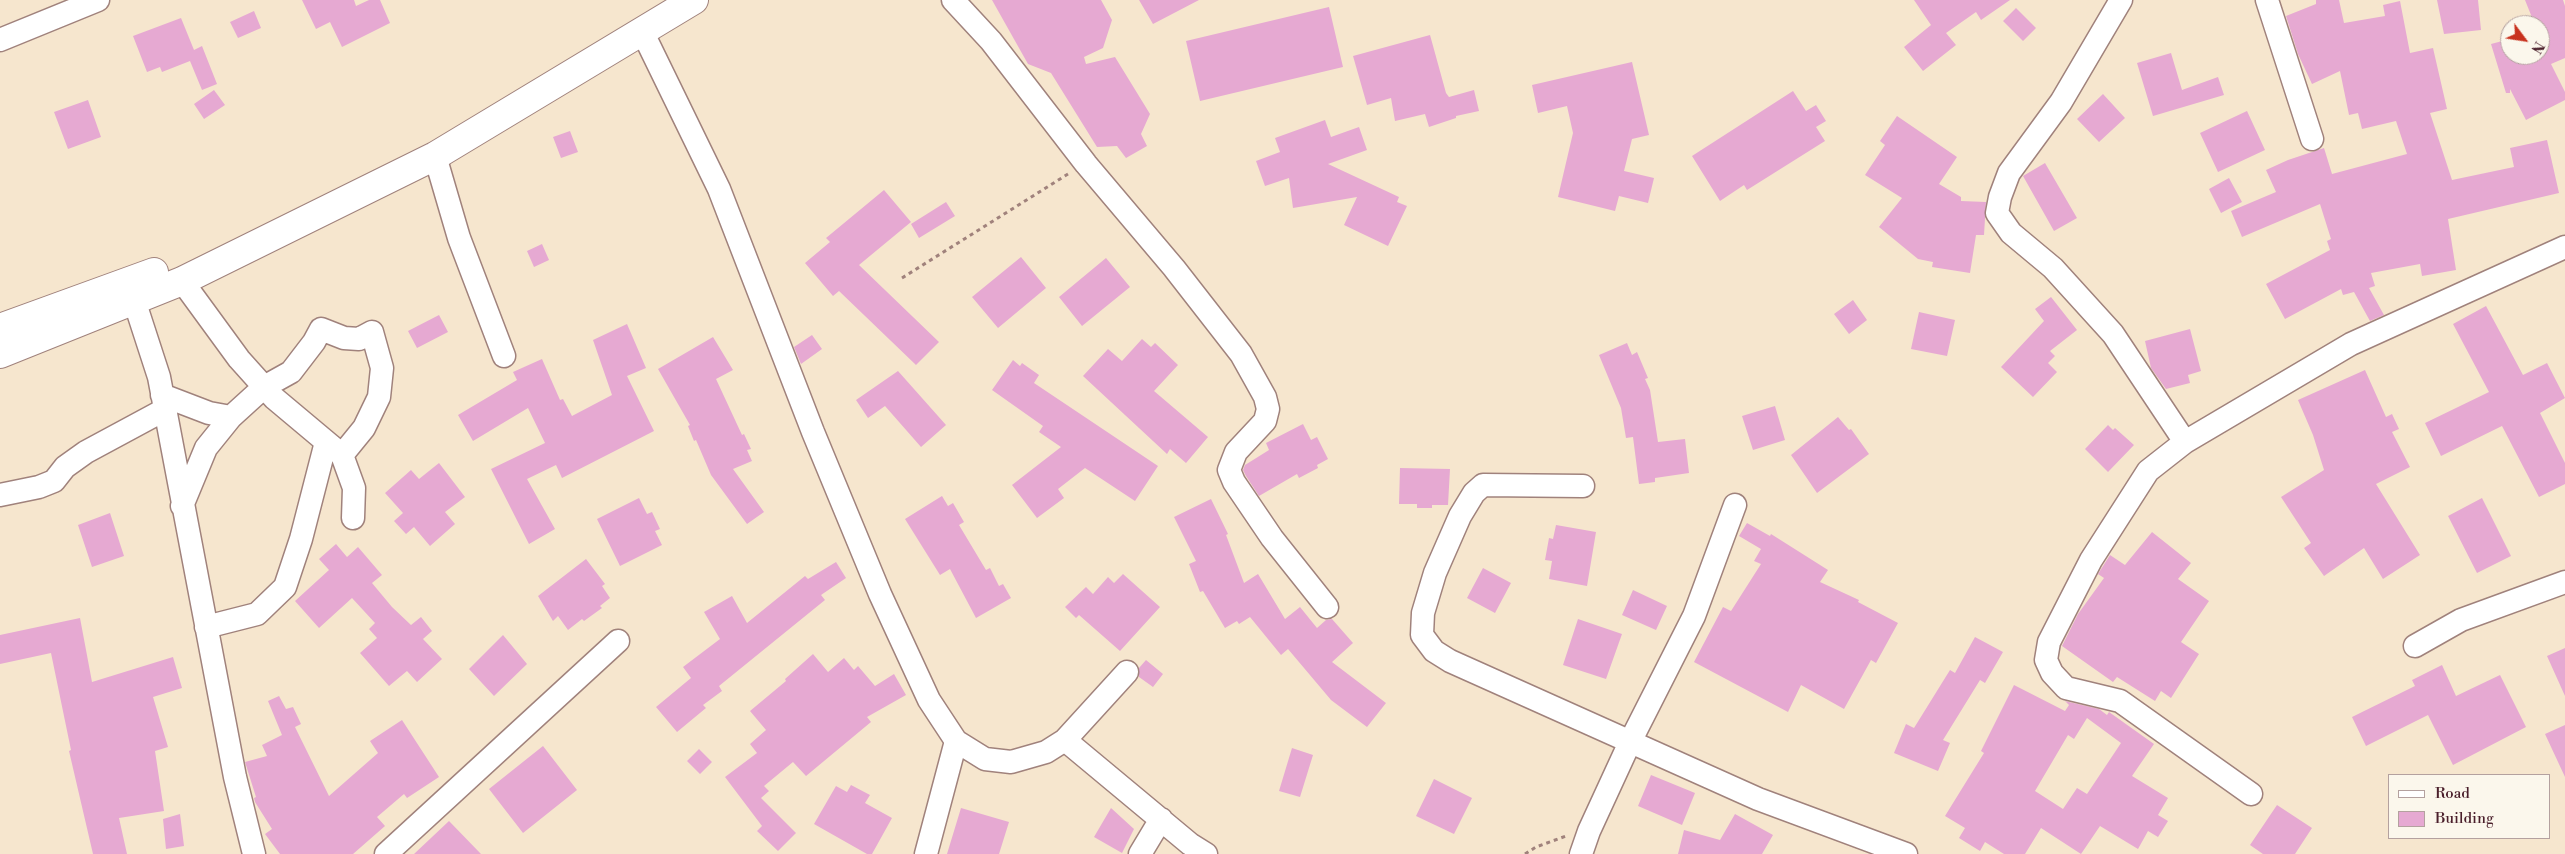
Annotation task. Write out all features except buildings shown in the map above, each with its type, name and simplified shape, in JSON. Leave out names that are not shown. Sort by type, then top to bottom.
[{"type":"main road","points":[[0,328],[175,265],[427,140],[659,0]]},
{"type":"main road","points":[[0,354],[182,281],[435,156],[694,0]]},
{"type":"street","points":[[0,40],[98,0]]},
{"type":"street","points":[[953,0],[991,41],[1086,164],[1174,268],[1235,346],[1265,397],[1268,409],[1264,421],[1236,452],[1229,470],[1234,482],[1272,538],[1327,607]]},
{"type":"street","points":[[2121,0],[2061,102],[2009,173],[2000,197],[1997,213],[2011,233],[2053,268],[2114,334],[2185,442]]},
{"type":"street","points":[[2267,0],[2312,139]]},
{"type":"street","points":[[642,31],[719,189],[813,432],[880,594],[929,700],[956,741],[985,759],[1011,762],[1046,752],[1065,740],[1127,672]]},
{"type":"street","points":[[435,156],[459,238],[504,356]]},
{"type":"street","points":[[2251,794],[2120,701],[2066,688],[2052,673],[2046,660],[2049,642],[2091,560],[2148,471],[2185,442],[2352,344],[2565,246]]},
{"type":"street","points":[[182,281],[238,358],[264,387],[334,448],[354,488],[353,518]]},
{"type":"street","points":[[134,300],[150,348],[163,402],[235,777],[254,854]]},
{"type":"street","points":[[182,506],[206,448],[231,417],[264,387],[291,372],[314,342],[321,329],[344,338],[359,339],[372,332],[382,368],[379,397],[364,428],[334,448],[285,587],[258,614],[206,627]]},
{"type":"street","points":[[0,495],[39,487],[54,481],[65,467],[163,402],[231,417]]},
{"type":"street","points":[[1583,486],[1483,485],[1474,493],[1460,516],[1435,573],[1423,613],[1422,635],[1434,651],[1450,661],[1758,799],[1906,854]]},
{"type":"street","points":[[1581,854],[1589,831],[1630,742],[1694,616],[1735,505]]},
{"type":"street","points":[[2415,646],[2461,620],[2565,582]]},
{"type":"street","points":[[386,854],[618,641]]},
{"type":"street","points":[[1065,740],[1190,844],[1206,854]]},
{"type":"street","points":[[926,854],[956,741]]},
{"type":"street","points":[[1140,854],[1160,819]]},
{"type":"path","points":[[902,278],[1034,193],[1086,164]]},
{"type":"path","points":[[1525,854],[1557,838],[1589,831]]}]
